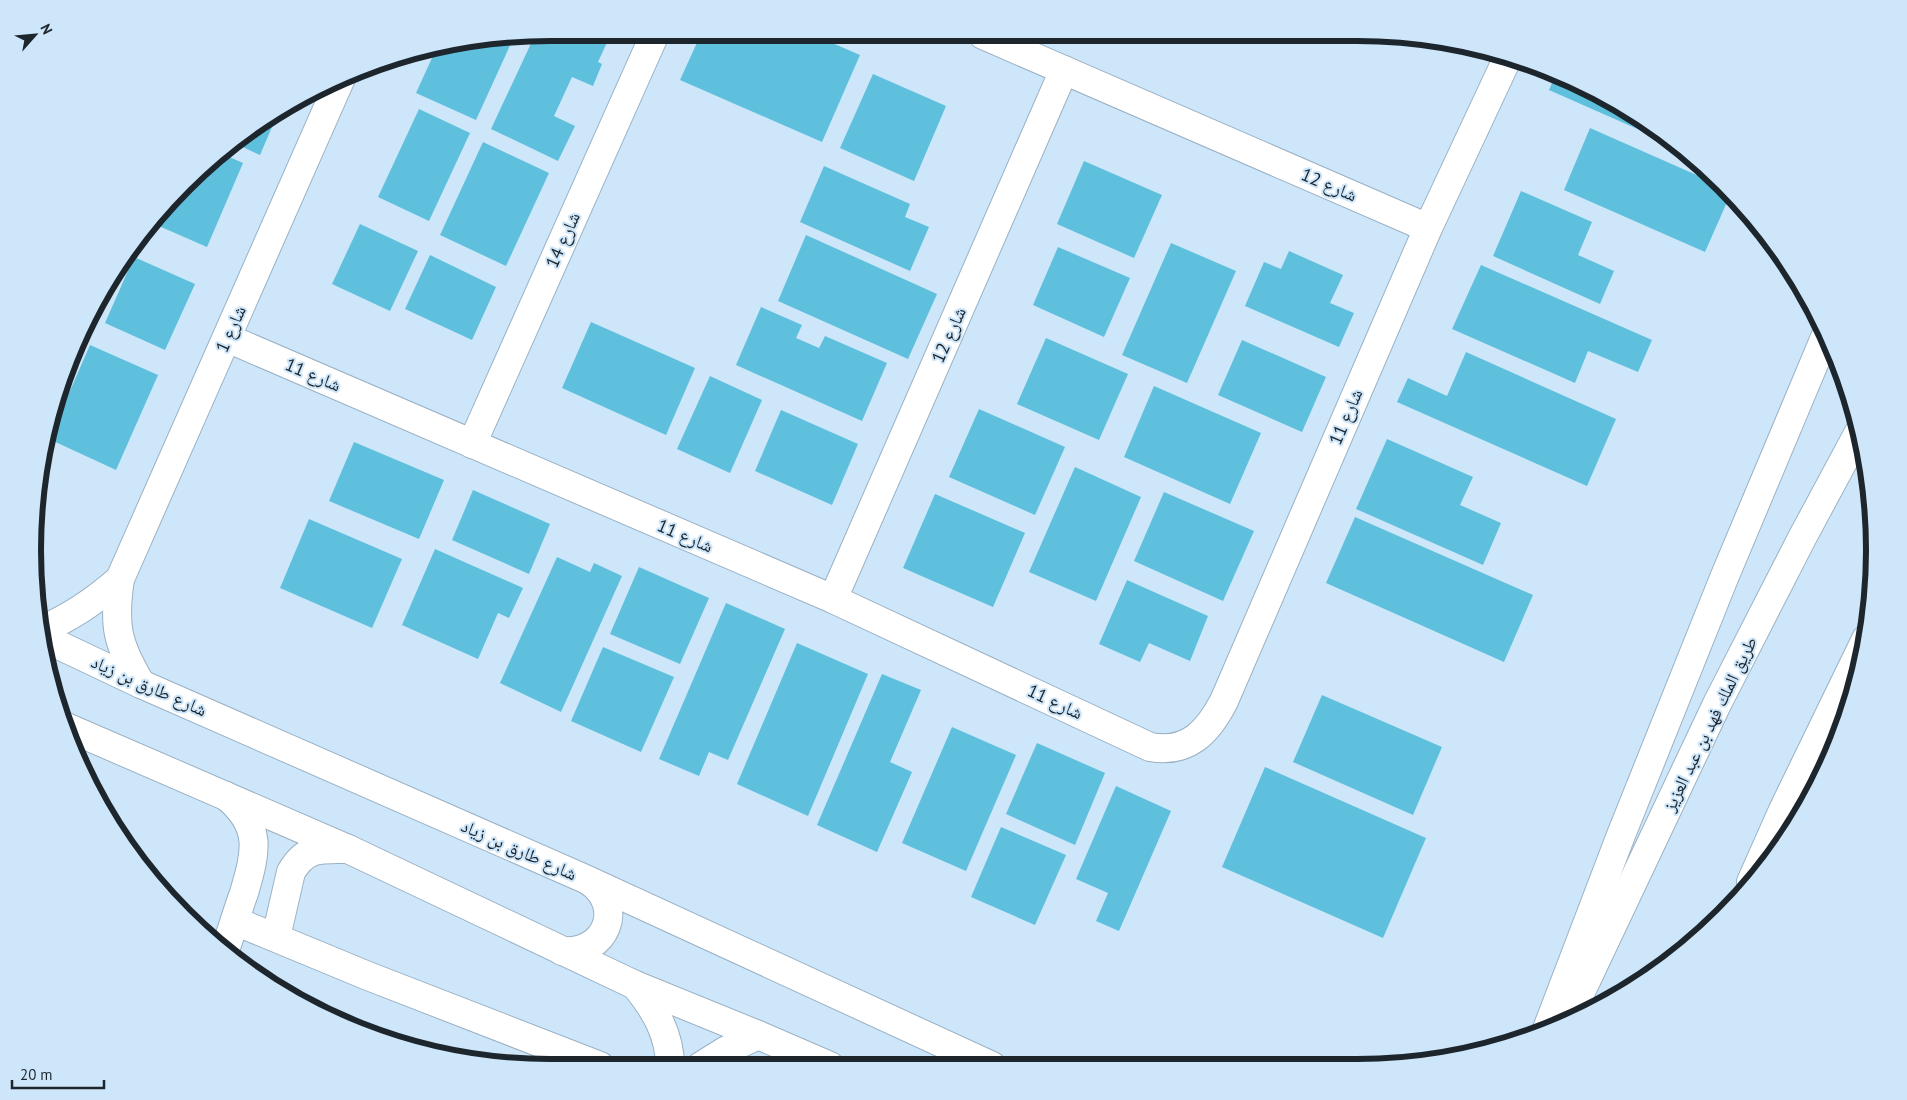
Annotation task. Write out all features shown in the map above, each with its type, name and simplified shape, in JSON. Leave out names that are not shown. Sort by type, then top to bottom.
[{"type":"main road","name":"شارع 14","points":[[472,444],[652,41]]},
{"type":"main road","name":"شارع 12","points":[[998,41],[1428,228]]},
{"type":"main road","name":"شارع 11","points":[[226,338],[833,599],[1150,747],[1165,750],[1177,747],[1197,737],[1210,724],[1224,701],[1428,228],[1505,63]]},
{"type":"main road","name":"شارع 12","points":[[833,599],[1064,70]]},
{"type":"main road","name":"شارع 1","points":[[141,684],[126,660],[118,634],[116,607],[120,580],[336,89]]},
{"type":"main road","points":[[1550,1021],[1621,835],[1720,587],[1822,344]]},
{"type":"main road","name":"طريق الملك فهد بن عبد العزيز","points":[[1573,1010],[1717,704],[1854,442]]},
{"type":"main road","name":"شارع 1","points":[[48,627],[79,611],[120,580]]},
{"type":"main road","name":"شارع طارق بن زياد","points":[[50,641],[141,684],[583,878],[977,1059]]},
{"type":"main road","points":[[1761,861],[1851,670]]},
{"type":"main road","points":[[74,730],[348,849],[635,986],[814,1059]]},
{"type":"main road","points":[[226,796],[238,806],[248,819],[255,849],[252,865],[228,943]]},
{"type":"main road","points":[[276,938],[291,872],[296,863],[304,855],[318,849],[348,849]]},
{"type":"main road","points":[[562,951],[575,952],[588,948],[598,939],[605,928],[608,915],[604,895],[595,885],[583,878]]},
{"type":"main road","points":[[235,921],[576,1059]]},
{"type":"main road","points":[[635,986],[646,998],[660,1021],[668,1045],[669,1059]]},
{"type":"main road","points":[[712,1059],[758,1035]]},
{"type":"building","points":[[608,41],[598,62],[602,64],[593,86],[572,77],[554,116],[575,126],[558,161],[491,129],[532,42]]},
{"type":"building","points":[[698,41],[828,41],[860,55],[822,142],[680,80]]},
{"type":"building","points":[[511,43],[476,120],[416,93],[433,55]]},
{"type":"building","points":[[873,74],[946,106],[914,181],[840,148]]},
{"type":"building","points":[[1553,80],[1611,109],[1652,135],[1549,90]]},
{"type":"building","points":[[419,109],[470,133],[429,221],[378,197]]},
{"type":"building","points":[[274,123],[260,155],[240,146]]},
{"type":"building","points":[[1590,128],[1703,178],[1727,202],[1705,252],[1564,190]]},
{"type":"building","points":[[483,142],[549,173],[506,266],[440,235]]},
{"type":"building","points":[[228,157],[243,163],[207,247],[158,226],[190,190]]},
{"type":"building","points":[[1084,161],[1162,195],[1134,258],[1057,224]]},
{"type":"building","points":[[824,166],[910,204],[905,217],[929,227],[910,271],[800,222]]},
{"type":"building","points":[[1521,191],[1592,222],[1578,255],[1614,271],[1600,304],[1493,256]]},
{"type":"building","points":[[360,224],[418,251],[390,311],[332,284]]},
{"type":"building","points":[[806,235],[937,294],[908,359],[778,301]]},
{"type":"building","points":[[1171,243],[1236,271],[1187,383],[1122,355]]},
{"type":"building","points":[[1058,247],[1130,278],[1104,337],[1033,305]]},
{"type":"building","points":[[1289,251],[1343,275],[1330,303],[1354,313],[1339,347],[1245,306],[1264,262],[1281,269]]},
{"type":"building","points":[[430,255],[496,287],[472,340],[405,309]]},
{"type":"building","points":[[134,257],[195,284],[165,350],[105,323]]},
{"type":"building","points":[[1481,265],[1652,340],[1638,372],[1588,351],[1575,383],[1452,329]]},
{"type":"building","points":[[761,307],[802,325],[796,338],[819,348],[825,336],[887,363],[862,421],[736,365]]},
{"type":"building","points":[[591,322],[695,368],[666,435],[562,388]]},
{"type":"building","points":[[1046,338],[1128,374],[1099,440],[1017,404]]},
{"type":"building","points":[[1242,340],[1326,377],[1302,432],[1218,395]]},
{"type":"building","points":[[90,345],[158,375],[116,470],[53,441],[61,413]]},
{"type":"building","points":[[1466,352],[1616,419],[1587,486],[1397,402],[1408,378],[1447,396]]},
{"type":"building","points":[[710,376],[762,400],[730,473],[677,449]]},
{"type":"building","points":[[1154,386],[1261,433],[1230,504],[1124,457]]},
{"type":"building","points":[[979,409],[1065,447],[1035,515],[949,477]]},
{"type":"building","points":[[781,410],[858,444],[832,505],[755,471]]},
{"type":"building","points":[[1387,439],[1473,477],[1460,505],[1501,523],[1483,565],[1356,509]]},
{"type":"building","points":[[354,442],[444,480],[419,539],[329,501]]},
{"type":"building","points":[[1075,467],[1141,497],[1096,601],[1029,572]]},
{"type":"building","points":[[473,490],[550,524],[529,574],[452,540]]},
{"type":"building","points":[[1164,492],[1254,531],[1223,601],[1134,561]]},
{"type":"building","points":[[935,494],[1025,533],[993,607],[903,568]]},
{"type":"building","points":[[1355,517],[1533,595],[1504,662],[1326,583]]},
{"type":"building","points":[[309,519],[402,559],[372,628],[280,588]]},
{"type":"building","points":[[435,549],[523,588],[509,618],[498,613],[478,659],[402,625]]},
{"type":"building","points":[[557,557],[590,572],[594,563],[622,576],[561,712],[500,683]]},
{"type":"building","points":[[639,567],[709,598],[680,664],[610,634]]},
{"type":"building","points":[[1127,580],[1208,616],[1190,661],[1149,643],[1140,662],[1099,644]]},
{"type":"building","points":[[726,603],[785,629],[728,760],[709,752],[699,776],[659,759]]},
{"type":"building","points":[[797,643],[868,674],[808,816],[737,784]]},
{"type":"building","points":[[603,647],[674,677],[641,752],[571,721]]},
{"type":"building","points":[[882,674],[921,690],[890,762],[912,772],[877,852],[817,825]]},
{"type":"building","points":[[1322,695],[1442,747],[1413,815],[1293,762]]},
{"type":"building","points":[[952,727],[1016,755],[966,871],[902,843]]},
{"type":"building","points":[[1037,743],[1105,773],[1075,845],[1006,814]]},
{"type":"building","points":[[1265,767],[1426,838],[1383,938],[1222,867]]},
{"type":"building","points":[[1116,786],[1171,811],[1119,931],[1096,921],[1108,893],[1076,879]]},
{"type":"building","points":[[1001,827],[1066,855],[1035,925],[971,897]]}]
